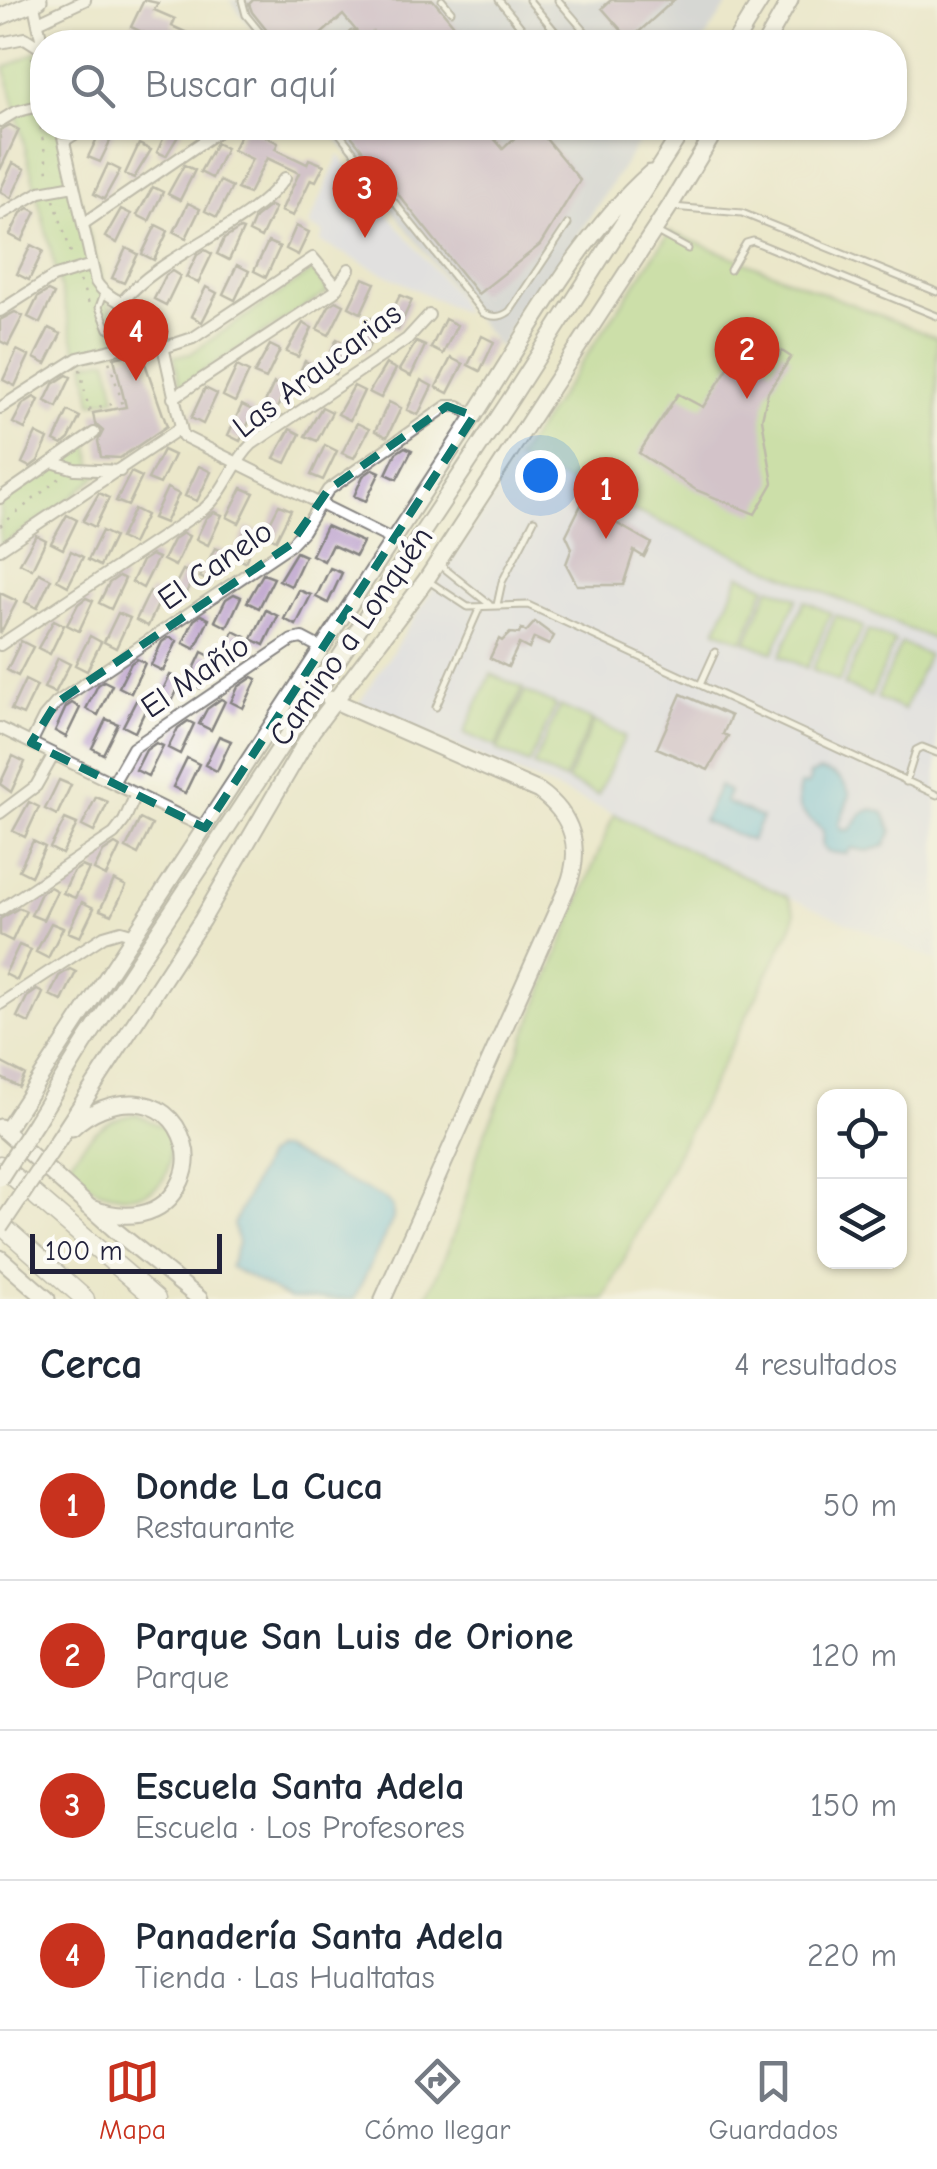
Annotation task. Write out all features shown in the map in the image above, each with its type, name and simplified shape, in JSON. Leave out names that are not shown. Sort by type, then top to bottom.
[{"type":"highway","points":[[0,1165],[156,1299]]},
{"type":"highway","points":[[0,1225],[85,1299]]},
{"type":"main road","points":[[742,30],[760,0]]},
{"type":"main road","points":[[773,30],[790,0]]},
{"type":"main road","points":[[0,18],[35,1]]},
{"type":"main road","name":"Camino a Lonquén","points":[[0,1178],[677,140]]},
{"type":"main road","name":"Camino a Lonquén","points":[[0,1225],[202,920],[312,731],[426,580],[710,140]]},
{"type":"main road","points":[[474,416],[606,218],[664,161]]},
{"type":"main road","points":[[317,692],[539,791],[562,811],[575,846],[568,888],[383,1299]]},
{"type":"main road","points":[[58,1141],[97,1110],[130,1102],[159,1110],[183,1140],[185,1170],[178,1188],[163,1204],[133,1216],[88,1207]]},
{"type":"main road","points":[[2,1130],[200,1299]]},
{"type":"main road","points":[[0,1258],[47,1299]]},
{"type":"street","points":[[38,22],[85,0]]},
{"type":"street","points":[[35,1],[39,30]]},
{"type":"street","points":[[4,41],[30,40]]},
{"type":"street","points":[[0,121],[30,108]]},
{"type":"street","points":[[64,140],[96,282],[104,293],[156,323],[179,429],[189,441],[391,540]]},
{"type":"street","points":[[83,224],[206,140]]},
{"type":"street","points":[[121,302],[142,281],[266,198],[284,178]]},
{"type":"street","points":[[0,215],[40,192],[74,186]]},
{"type":"street","points":[[0,408],[78,358],[106,350],[193,338],[313,258],[337,288]]},
{"type":"street","points":[[0,312],[53,277],[92,266]]},
{"type":"street","points":[[173,398],[337,288],[349,269]]},
{"type":"street","name":"Las Araucarias","points":[[0,645],[210,504],[252,444],[408,339],[430,315]]},
{"type":"street","name":"El Canelo","points":[[31,743],[56,704],[290,545],[331,488],[447,406],[458,406],[474,416]]},
{"type":"street","name":"Camino a Lonquén","points":[[2,1130],[206,828],[474,416]]},
{"type":"street","points":[[0,549],[179,429]]},
{"type":"street","points":[[0,498],[94,433]]},
{"type":"street","points":[[50,463],[75,469],[120,471]]},
{"type":"street","name":"El Mañío","points":[[113,783],[133,748],[292,640],[302,638],[321,648]]},
{"type":"street","points":[[0,728],[206,828]]},
{"type":"street","points":[[0,813],[36,786],[54,754]]},
{"type":"street","points":[[0,910],[118,831],[136,794]]},
{"type":"street","points":[[0,1004],[104,936],[122,931],[135,934]]},
{"type":"lane","points":[[242,0],[246,14],[259,30]]},
{"type":"lane","points":[[442,0],[451,11]]},
{"type":"lane","points":[[498,0],[523,30]]},
{"type":"lane","points":[[529,0],[554,30]]},
{"type":"lane","points":[[558,0],[584,30]]},
{"type":"lane","points":[[345,140],[451,274],[490,316],[497,318],[510,312],[568,224]]},
{"type":"lane","points":[[670,206],[742,214],[937,292]]},
{"type":"lane","points":[[654,231],[688,250]]},
{"type":"lane","points":[[730,270],[746,243],[752,242],[937,316]]},
{"type":"lane","points":[[104,293],[99,310],[108,329],[148,316]]},
{"type":"lane","points":[[494,605],[534,520]]},
{"type":"lane","points":[[437,563],[494,605]]},
{"type":"lane","points":[[426,580],[468,607],[528,604],[937,794]]},
{"type":"lane","points":[[436,707],[480,607]]},
{"type":"lane","points":[[700,685],[715,652]]},
{"type":"lane","points":[[906,782],[916,750],[925,748],[937,753]]},
{"type":"path","points":[[89,409],[122,402],[106,350]]},
{"type":"path","points":[[78,358],[94,433]]},
{"type":"path","points":[[0,526],[63,475],[50,463]]},
{"type":"highlighted area","points":[[447,406],[474,416],[205,828],[31,743],[56,703],[290,545],[328,490]]},
{"type":"shaded area","points":[[229,0],[731,0],[711,30],[253,30]]},
{"type":"shaded area","points":[[337,140],[640,140],[545,286],[511,326],[500,349]]},
{"type":"shaded area","points":[[339,155],[454,293],[464,313],[320,242],[324,233],[309,226]]},
{"type":"shaded area","points":[[516,460],[937,640],[937,961],[788,897],[614,814],[358,705]]},
{"type":"green space","points":[[30,55],[30,140],[62,140],[121,348],[78,358],[5,68]]},
{"type":"green space","points":[[670,232],[937,338],[937,641],[516,460]]},
{"type":"green space","points":[[314,270],[328,292],[180,386],[174,356],[190,354]]},
{"type":"green space","points":[[108,359],[116,398],[92,403],[85,363]]},
{"type":"green space","points":[[88,442],[93,467],[101,473],[61,506],[0,546],[0,504]]},
{"type":"green space","points":[[740,575],[766,586],[743,641],[716,630]]},
{"type":"green space","points":[[770,587],[797,598],[773,653],[746,642]]},
{"type":"green space","points":[[804,601],[831,613],[807,668],[780,656]]},
{"type":"green space","points":[[836,615],[863,627],[839,682],[812,670]]},
{"type":"green space","points":[[868,630],[895,641],[871,697],[844,685]]},
{"type":"green space","points":[[901,643],[928,655],[904,710],[877,698]]},
{"type":"green space","points":[[491,674],[523,688],[496,747],[464,733]]},
{"type":"green space","points":[[525,691],[556,705],[529,764],[497,750]]},
{"type":"green space","points":[[560,706],[592,720],[564,780],[533,766]]},
{"type":"green space","points":[[594,721],[625,736],[598,795],[567,781]]},
{"type":"green space","points":[[614,814],[788,897],[795,912],[793,924],[604,1299],[425,1299],[456,1228],[483,1137]]},
{"type":"green space","points":[[135,1114],[165,1128],[169,1163],[157,1186],[147,1193],[117,1195],[94,1188],[66,1167],[95,1133]]},
{"type":"water","points":[[820,771],[839,778],[850,795],[839,824],[842,830],[850,830],[862,813],[873,809],[884,813],[892,831],[885,846],[867,851],[851,848],[846,854],[827,852],[822,846],[823,831],[798,802],[800,785],[807,785],[809,775]]},
{"type":"water","points":[[719,786],[729,791],[725,802],[762,818],[751,841],[703,821]]},
{"type":"water","points":[[275,1149],[385,1199],[393,1207],[393,1219],[354,1299],[290,1299],[230,1267],[238,1243],[233,1225],[266,1156]]},
{"type":"building","points":[[144,0],[158,3],[154,10],[175,19],[172,26],[181,30],[138,30],[131,27]]},
{"type":"building","points":[[253,0],[433,0],[458,30],[356,30],[343,15],[326,30],[266,30],[249,4]]},
{"type":"building","points":[[611,0],[674,0],[641,30],[621,30],[602,8]]},
{"type":"building","points":[[10,125],[19,130],[0,170],[0,130]]},
{"type":"building","points":[[96,140],[111,140],[100,162],[88,157]]},
{"type":"building","points":[[162,140],[176,140],[166,156],[157,152]]},
{"type":"building","points":[[238,140],[272,140],[278,143],[275,149],[307,164],[309,159],[324,165],[316,181],[311,179],[293,216],[281,211],[299,173],[267,158],[249,194],[237,189],[252,159],[233,150]]},
{"type":"building","points":[[355,140],[495,140],[503,149],[512,140],[547,140],[580,180],[540,245],[478,294]]},
{"type":"building","points":[[216,143],[226,148],[212,178],[200,172]]},
{"type":"building","points":[[139,144],[151,150],[134,178],[125,174]]},
{"type":"building","points":[[13,163],[25,169],[11,198],[0,191]]},
{"type":"building","points":[[108,164],[120,170],[104,199],[94,194]]},
{"type":"building","points":[[184,165],[195,170],[180,200],[168,194]]},
{"type":"building","points":[[220,181],[232,187],[217,217],[205,211]]},
{"type":"building","points":[[153,187],[163,192],[149,221],[137,215]]},
{"type":"building","points":[[188,203],[200,209],[186,238],[174,232]]},
{"type":"building","points":[[270,206],[275,208],[261,238],[249,232],[255,218]]},
{"type":"building","points":[[29,208],[36,212],[22,241],[10,235],[21,213]]},
{"type":"building","points":[[121,209],[131,214],[117,243],[105,237]]},
{"type":"building","points":[[156,225],[168,231],[154,260],[142,254]]},
{"type":"building","points":[[296,226],[309,232],[298,255],[286,249]]},
{"type":"building","points":[[243,230],[229,260],[217,254],[224,239]]},
{"type":"building","points":[[268,242],[280,247],[266,277],[254,271]]},
{"type":"building","points":[[31,245],[43,251],[29,280],[17,274]]},
{"type":"building","points":[[126,248],[138,254],[124,283],[112,278]]},
{"type":"building","points":[[205,250],[212,254],[198,283],[186,277],[197,255]]},
{"type":"building","points":[[237,265],[249,271],[235,300],[223,294]]},
{"type":"building","points":[[172,271],[180,276],[166,305],[154,299]]},
{"type":"building","points":[[363,278],[375,283],[361,313],[349,307]]},
{"type":"building","points":[[206,287],[217,293],[202,322],[191,316]]},
{"type":"building","points":[[48,291],[54,294],[40,323],[28,317],[38,297]]},
{"type":"building","points":[[400,295],[412,300],[398,330],[386,324]]},
{"type":"building","points":[[336,301],[344,305],[329,335],[317,329]]},
{"type":"building","points":[[15,312],[23,316],[8,345],[0,341],[0,320]]},
{"type":"building","points":[[369,317],[381,322],[366,352],[354,346]]},
{"type":"building","points":[[445,319],[457,325],[443,354],[431,348]]},
{"type":"building","points":[[303,323],[312,328],[298,357],[286,352]]},
{"type":"building","points":[[49,328],[61,334],[46,364],[34,358]]},
{"type":"building","points":[[482,336],[494,342],[480,371],[468,365]]},
{"type":"building","points":[[337,339],[349,345],[335,374],[323,368]]},
{"type":"building","points":[[416,342],[425,346],[411,376],[399,370]]},
{"type":"building","points":[[270,345],[280,350],[266,379],[254,374]]},
{"type":"building","points":[[742,346],[772,368],[782,351],[791,357],[768,392],[762,419],[773,483],[755,514],[696,490],[639,453],[678,394],[703,407]]},
{"type":"building","points":[[17,350],[29,356],[15,386],[3,380]]},
{"type":"building","points":[[141,352],[167,426],[120,458],[101,457],[98,441],[103,431],[95,424],[93,413],[126,407],[114,358]]},
{"type":"building","points":[[451,358],[463,364],[448,393],[436,387]]},
{"type":"building","points":[[305,361],[317,367],[303,396],[291,391]]},
{"type":"building","points":[[386,364],[396,369],[381,398],[369,392]]},
{"type":"building","points":[[237,366],[249,372],[235,402],[223,396]]},
{"type":"building","points":[[67,375],[71,377],[57,407],[45,401],[53,384]]},
{"type":"building","points":[[421,380],[432,386],[418,415],[407,410]]},
{"type":"building","points":[[274,383],[286,389],[272,419],[260,413]]},
{"type":"building","points":[[354,386],[364,391],[350,420],[338,414]]},
{"type":"building","points":[[205,388],[217,394],[203,424],[191,418]]},
{"type":"building","points":[[34,397],[39,400],[25,429],[13,423],[23,404]]},
{"type":"building","points":[[389,402],[401,408],[387,437],[375,431]]},
{"type":"building","points":[[242,405],[254,411],[240,441],[228,435]]},
{"type":"building","points":[[322,407],[332,412],[317,441],[305,436]]},
{"type":"building","points":[[68,411],[80,417],[62,445],[54,441]]},
{"type":"building","points":[[357,423],[369,429],[354,458],[342,453]]},
{"type":"building","points":[[290,429],[300,434],[286,463],[274,458]]},
{"type":"building","points":[[36,433],[48,439],[38,461],[30,467],[22,463]]},
{"type":"building","points":[[325,445],[337,451],[323,480],[311,475]]},
{"type":"building","points":[[405,447],[412,450],[397,479],[386,474],[396,453]]},
{"type":"building","points":[[163,450],[174,455],[160,484],[148,479]]},
{"type":"building","points":[[199,466],[211,472],[197,501],[185,496]]},
{"type":"building","points":[[373,469],[380,472],[366,501],[354,496],[363,476]]},
{"type":"building","points":[[131,472],[142,477],[128,506],[116,501]]},
{"type":"building","points":[[167,488],[179,494],[165,523],[153,518]]},
{"type":"building","points":[[242,488],[254,493],[239,523],[227,517]]},
{"type":"building","points":[[99,493],[109,498],[95,527],[83,521]]},
{"type":"building","points":[[586,495],[611,506],[607,518],[651,543],[644,557],[634,551],[623,585],[577,585],[566,564],[572,548],[566,535]]},
{"type":"building","points":[[279,505],[291,510],[276,540],[264,534]]},
{"type":"building","points":[[134,509],[146,515],[132,544],[120,538]]},
{"type":"building","points":[[214,512],[222,515],[208,545],[196,539],[206,518]]},
{"type":"building","points":[[67,515],[77,520],[63,549],[51,543]]},
{"type":"building","points":[[326,526],[363,542],[356,556],[332,545],[324,561],[312,555]]},
{"type":"building","points":[[247,527],[259,532],[245,562],[233,556]]},
{"type":"building","points":[[102,531],[114,537],[100,566],[88,560]]},
{"type":"building","points":[[183,533],[189,536],[175,566],[163,560],[173,540]]},
{"type":"building","points":[[36,535],[46,540],[32,569],[20,563]]},
{"type":"building","points":[[215,548],[227,553],[212,583],[200,577]]},
{"type":"building","points":[[71,551],[83,557],[68,586],[57,580]]},
{"type":"building","points":[[296,552],[305,556],[291,586],[279,580]]},
{"type":"building","points":[[151,555],[158,558],[143,588],[132,582],[142,561]]},
{"type":"building","points":[[330,568],[342,573],[328,603],[316,597]]},
{"type":"building","points":[[183,570],[195,575],[180,605],[168,599]]},
{"type":"building","points":[[39,573],[51,579],[37,608],[25,602]]},
{"type":"building","points":[[263,574],[274,578],[259,608],[247,602]]},
{"type":"building","points":[[119,576],[125,579],[111,609],[99,603],[109,583]]},
{"type":"building","points":[[299,590],[311,595],[296,625],[284,619]]},
{"type":"building","points":[[150,591],[162,596],[148,626],[136,620]]},
{"type":"building","points":[[0,593],[17,601],[0,634]]},
{"type":"building","points":[[234,594],[241,597],[227,627],[215,621],[226,599]]},
{"type":"building","points":[[86,598],[93,601],[79,631],[67,625],[78,604]]},
{"type":"building","points":[[266,610],[278,616],[264,645],[252,639]]},
{"type":"building","points":[[118,613],[130,618],[116,648],[104,642]]},
{"type":"building","points":[[201,615],[209,619],[195,649],[183,643],[194,620]]},
{"type":"building","points":[[54,620],[64,625],[50,654],[38,648]]},
{"type":"building","points":[[535,622],[554,636],[549,645],[534,638],[529,649],[519,644],[508,667],[490,658],[499,639],[502,641],[510,633],[519,634],[521,629],[526,632]]},
{"type":"building","points":[[234,631],[246,637],[232,667],[220,661]]},
{"type":"building","points":[[90,636],[101,642],[87,671],[75,665]]},
{"type":"building","points":[[169,637],[177,641],[163,671],[151,665],[162,642]]},
{"type":"building","points":[[21,641],[33,647],[18,676],[7,670]]},
{"type":"building","points":[[202,652],[214,658],[200,688],[188,682]]},
{"type":"building","points":[[58,658],[70,664],[55,693],[44,688]]},
{"type":"building","points":[[137,659],[145,663],[131,693],[119,687]]},
{"type":"building","points":[[170,675],[182,680],[168,710],[156,704]]},
{"type":"building","points":[[253,677],[257,679],[243,708],[231,702],[238,687]]},
{"type":"building","points":[[25,680],[37,686],[23,715],[11,710]]},
{"type":"building","points":[[104,681],[112,685],[98,715],[86,709]]},
{"type":"building","points":[[681,694],[731,716],[723,734],[728,736],[708,770],[657,748]]},
{"type":"building","points":[[138,697],[149,702],[135,732],[123,726]]},
{"type":"building","points":[[221,699],[225,701],[211,730],[199,724],[207,709]]},
{"type":"building","points":[[72,703],[80,708],[66,737],[55,731],[66,707]]},
{"type":"building","points":[[106,719],[118,724],[103,754],[92,748]]},
{"type":"building","points":[[188,721],[194,724],[180,754],[168,748],[178,728]]},
{"type":"building","points":[[219,736],[231,741],[217,771],[205,765]]},
{"type":"building","points":[[156,743],[163,746],[148,776],[136,770],[146,750]]},
{"type":"building","points":[[13,756],[25,762],[11,792],[0,784]]},
{"type":"building","points":[[187,758],[199,764],[185,793],[173,787]]},
{"type":"building","points":[[59,780],[71,785],[57,815],[45,809]]},
{"type":"building","points":[[96,797],[108,802],[94,832],[82,826]]},
{"type":"building","points":[[29,802],[39,807],[25,837],[13,831]]},
{"type":"building","points":[[65,819],[77,824],[62,854],[50,848]]},
{"type":"building","points":[[140,819],[152,825],[138,854],[126,848]]},
{"type":"building","points":[[33,841],[45,847],[31,876],[19,870]]},
{"type":"building","points":[[115,844],[120,847],[106,876],[94,870],[103,852]]},
{"type":"building","points":[[82,866],[89,869],[75,898],[63,893],[73,872]]},
{"type":"building","points":[[114,880],[126,886],[112,915],[100,910]]},
{"type":"building","points":[[50,887],[57,891],[43,920],[31,915],[41,893]]},
{"type":"building","points":[[82,902],[94,908],[80,937],[68,932]]},
{"type":"building","points":[[19,908],[26,911],[12,941],[0,935],[0,919]]},
{"type":"building","points":[[51,923],[63,928],[48,958],[36,952]]},
{"type":"building","points":[[19,945],[31,950],[17,980],[5,974]]},
{"type":"building","points":[[70,969],[76,972],[62,1001],[50,995],[59,976]]},
{"type":"building","points":[[37,990],[43,993],[29,1023],[17,1017],[27,997]]},
{"type":"building","points":[[0,1062],[25,1075],[19,1087],[0,1077]]},
{"type":"place","name":"Escuela Santa Adela","points":[[365,238]]},
{"type":"place","name":"Panadería Santa Adela","points":[[136,381]]},
{"type":"place","name":"Parque San Luis de Orione","points":[[747,399]]},
{"type":"place","name":"Donde La Cuca","points":[[606,539]]}]
